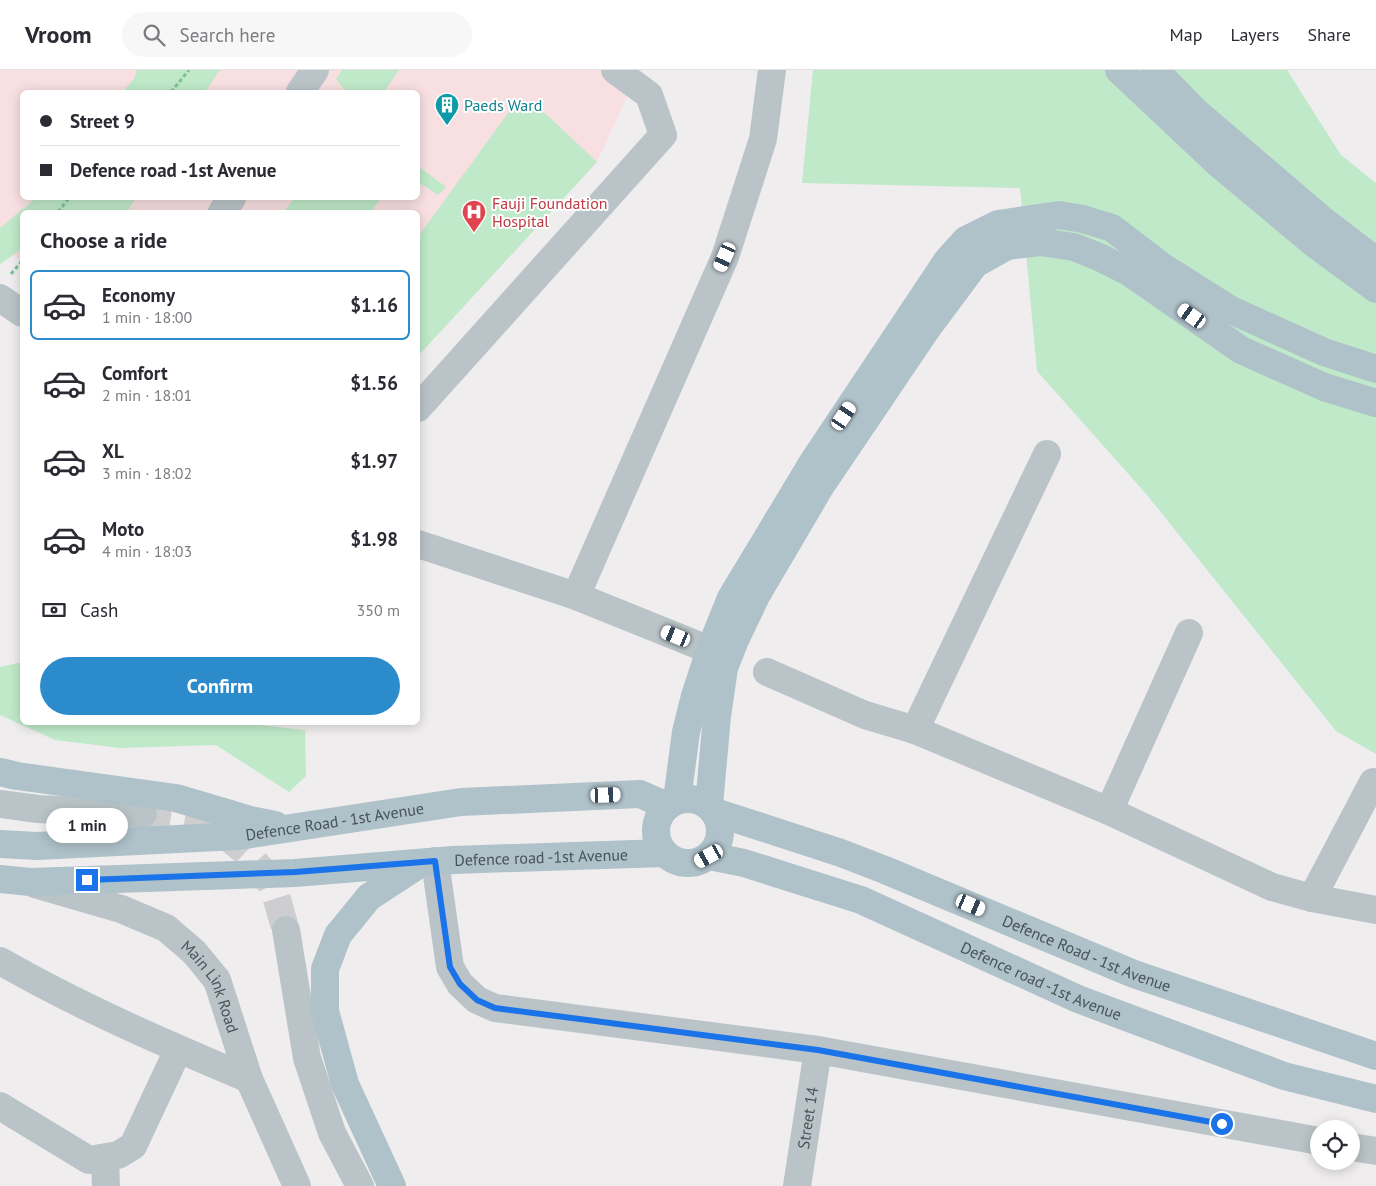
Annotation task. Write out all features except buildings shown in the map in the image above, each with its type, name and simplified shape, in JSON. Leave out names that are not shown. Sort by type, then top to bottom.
[{"type":"main road","points":[[1119,70],[1220,165],[1316,245],[1376,289]]},
{"type":"main road","points":[[1155,70],[1196,112],[1320,218],[1376,261]]},
{"type":"main road","points":[[672,803],[695,696],[710,650],[731,598],[813,462],[947,261],[966,240],[998,224],[1059,214],[1112,228],[1163,267],[1231,310],[1324,352],[1376,368]]},
{"type":"main road","points":[[712,809],[717,716],[724,668],[756,596],[820,487],[926,330],[975,264],[1008,246],[1042,242],[1074,247],[1129,272],[1241,350],[1324,387],[1376,402]]},
{"type":"main road","points":[[0,772],[176,798],[250,820],[295,828]]},
{"type":"main road","name":"Defence Road - 1st Avenue","points":[[0,844],[37,846],[238,836],[461,802],[640,794],[672,803]]},
{"type":"main road","points":[[664,853],[658,844],[656,834],[656,824],[660,814],[672,803],[688,798],[699,800],[712,809],[719,820],[721,833],[717,846],[709,856]]},
{"type":"main road","name":"Defence Road - 1st Avenue","points":[[712,809],[885,870],[1134,974],[1376,1056]]},
{"type":"main road","name":"Defence road -1st Avenue","points":[[0,880],[30,882],[295,872],[429,862],[664,853],[674,860],[686,864],[698,862],[709,856],[744,863],[861,900],[1078,999],[1284,1076],[1376,1098]]},
{"type":"main road","points":[[392,1186],[345,1084],[324,1011],[325,969],[338,935],[369,897],[429,862]]},
{"type":"street","points":[[301,90],[315,70]]},
{"type":"street","points":[[420,406],[663,135],[649,95],[615,70]]},
{"type":"street","points":[[576,596],[725,257],[763,139],[772,70]]},
{"type":"street","points":[[0,298],[20,312]]},
{"type":"street","points":[[915,730],[1047,454]]},
{"type":"street","points":[[420,545],[576,596],[710,650]]},
{"type":"street","points":[[1109,811],[1190,633]]},
{"type":"street","points":[[767,672],[866,715],[915,730],[1109,811],[1272,887],[1312,898],[1376,910]]},
{"type":"street","points":[[1312,898],[1373,782]]},
{"type":"street","points":[[0,804],[38,809],[143,814]]},
{"type":"street","points":[[429,862],[450,967],[460,984],[477,1000],[495,1008],[818,1050],[1310,1139]]},
{"type":"street","name":"Main Link Road","points":[[30,882],[121,909],[166,928],[194,952],[218,980],[249,1079],[297,1186]]},
{"type":"street","points":[[286,930],[307,1058],[332,1133],[360,1186]]},
{"type":"street","points":[[0,962],[39,984],[178,1050],[249,1079]]},
{"type":"street","points":[[0,1106],[89,1160],[118,1155],[133,1146],[178,1050]]},
{"type":"street","name":"Street 14","points":[[797,1186],[818,1050]]},
{"type":"street","points":[[1360,1149],[1376,1152]]},
{"type":"street","points":[[105,1158],[106,1186]]},
{"type":"path","points":[[173,90],[189,70]]},
{"type":"path","points":[[60,210],[67,200]]},
{"type":"shaded area","name":"Fauji Foundation Hospital","points":[[0,70],[607,70],[630,90],[597,162],[420,354],[420,210],[20,210],[20,260],[14,255],[0,264]]},
{"type":"green space","points":[[137,70],[220,70],[206,90],[125,90],[135,77]]},
{"type":"green space","points":[[342,70],[399,70],[385,90],[344,90],[336,79]]},
{"type":"green space","points":[[813,70],[1287,70],[1341,155],[1376,183],[1376,754],[1336,731],[1147,495],[1037,371],[1020,188],[802,183]]},
{"type":"green space","points":[[533,102],[597,162],[420,354],[420,234],[513,106]]},
{"type":"green space","points":[[420,168],[446,187],[438,195],[420,183]]},
{"type":"green space","points":[[34,200],[135,200],[128,210],[22,210]]},
{"type":"green space","points":[[293,200],[380,200],[372,210],[285,210]]},
{"type":"green space","points":[[20,211],[20,250],[0,264],[0,228]]},
{"type":"green space","points":[[20,662],[20,724],[0,715],[0,667]]},
{"type":"green space","points":[[22,725],[258,725],[305,730],[306,776],[289,792],[216,745],[120,748],[55,740]]},
{"type":"tunnel","points":[[143,814],[203,825],[228,837],[237,844],[268,878],[286,930]]},
{"type":"place","name":"Paeds Ward","points":[[447,126]]},
{"type":"place","name":"Fauji Foundation Hospital","points":[[474,233]]},
{"type":"route","points":[[87,880],[295,872],[435,861],[450,967],[460,984],[477,1000],[495,1008],[818,1050],[1222,1124]]}]
